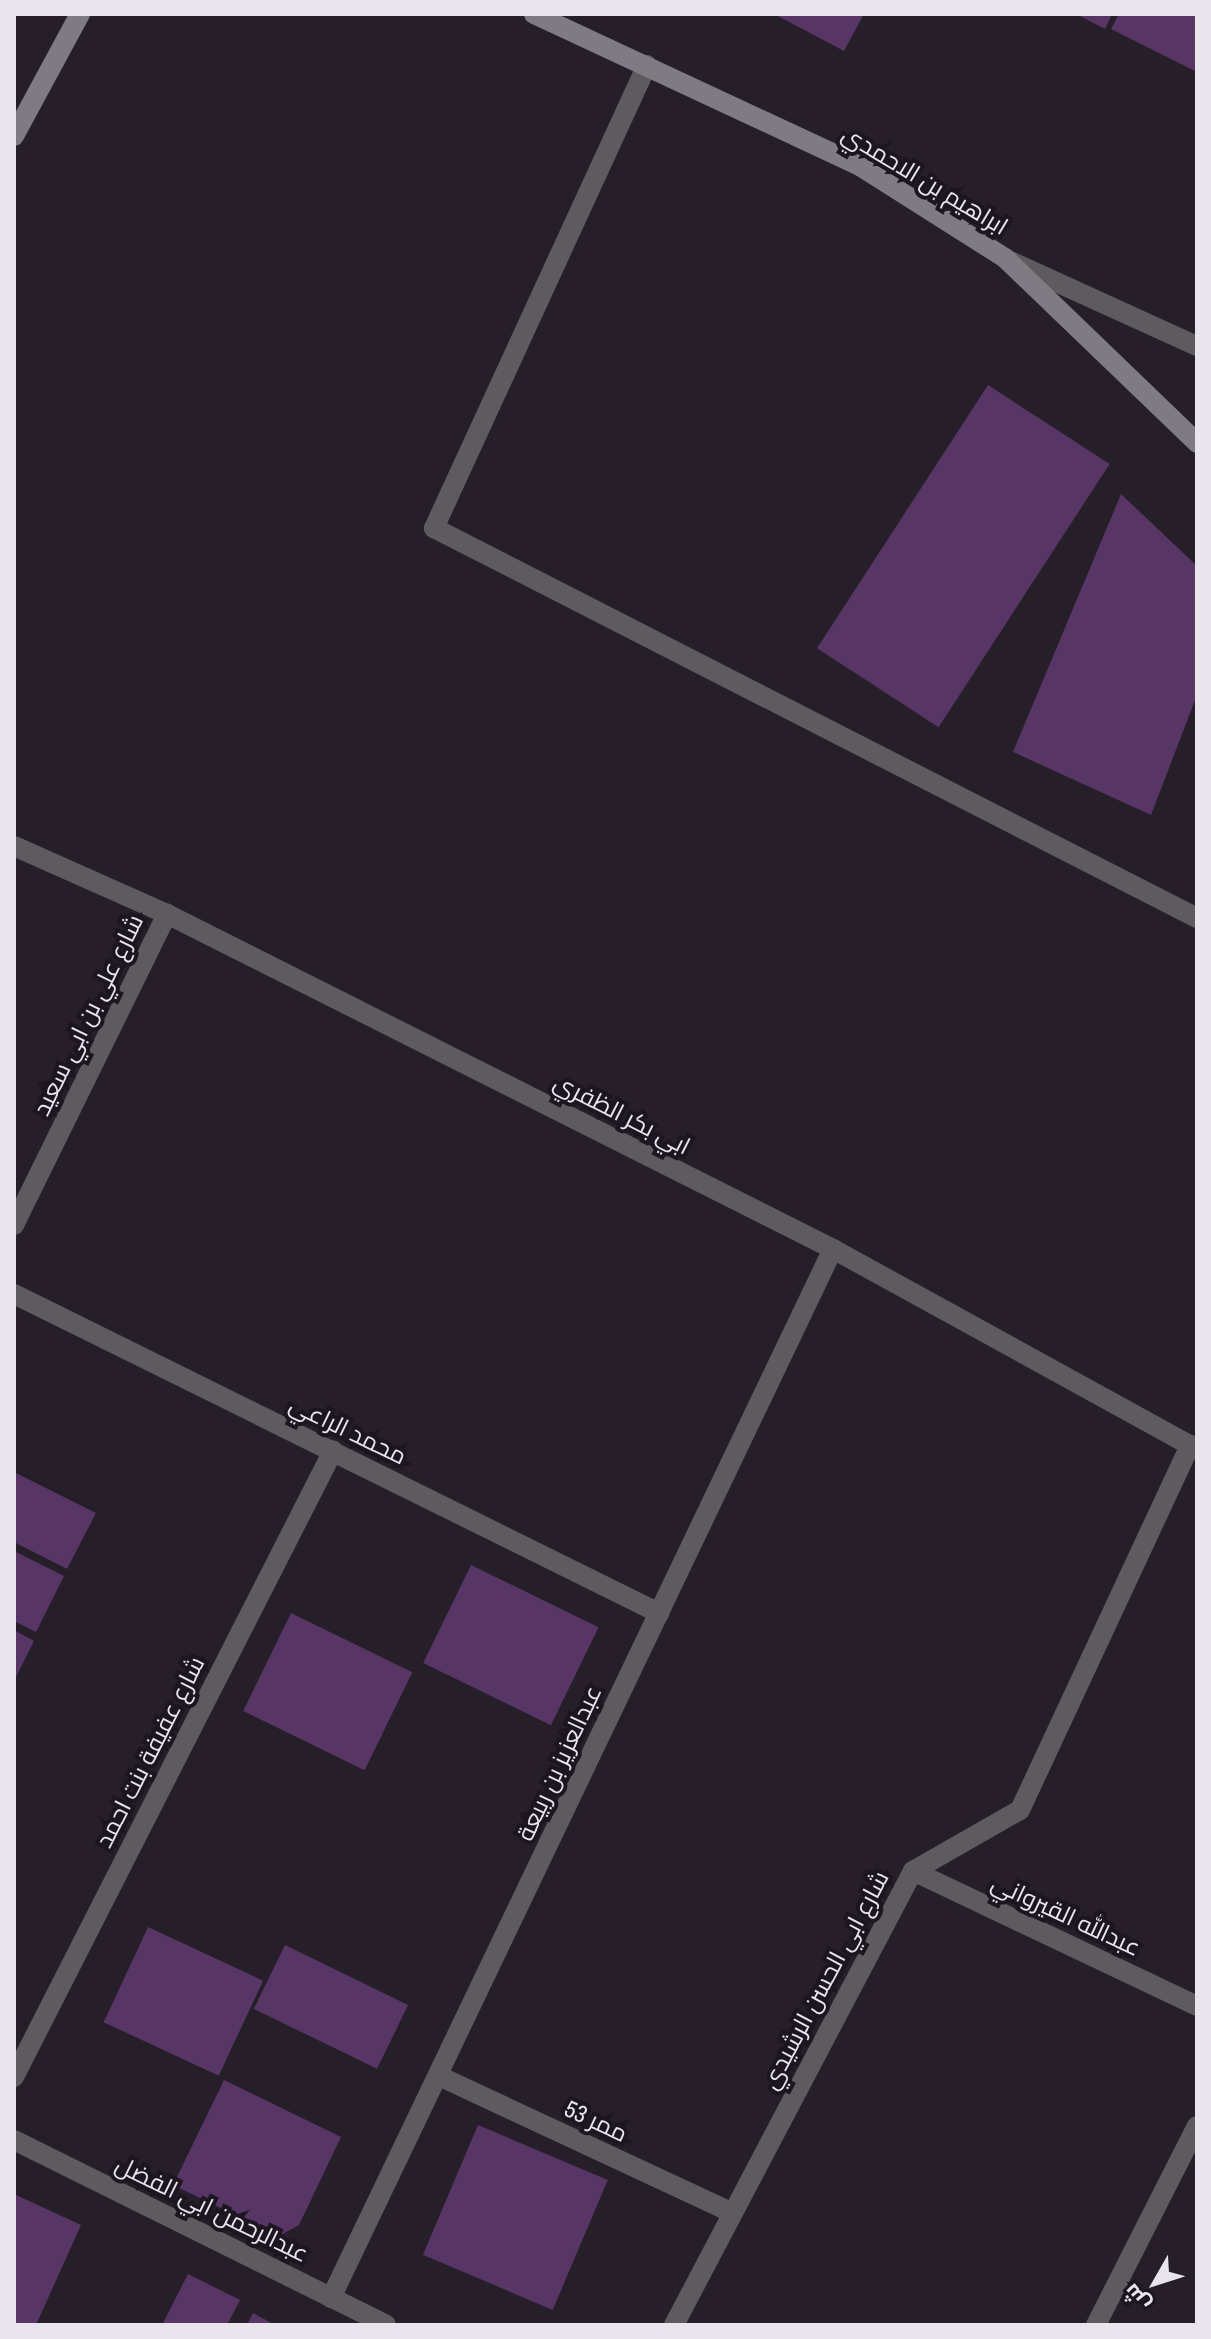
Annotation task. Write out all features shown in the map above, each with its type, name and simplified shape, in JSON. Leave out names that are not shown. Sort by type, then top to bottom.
[{"type":"street","points":[[15,136],[80,14]]},
{"type":"street","name":"ابراهيم بن الاحمدي","points":[[534,14],[860,166],[1005,258],[1197,443]]},
{"type":"street","points":[[647,65],[434,528],[1197,918]]},
{"type":"street","points":[[1005,258],[1197,346]]},
{"type":"street","name":"ابي بكر الظفري","points":[[14,846],[167,914],[833,1249],[1193,1447]]},
{"type":"street","name":"شارع علي بن ابي سعيد","points":[[14,1225],[167,914]]},
{"type":"street","name":"عبدالعزيز بن ربيعة","points":[[331,2298],[833,1249]]},
{"type":"street","name":"محمد الراعي","points":[[14,1294],[659,1613]]},
{"type":"street","name":"شارع ابي الحسن الرشيدي","points":[[674,2325],[730,2212],[913,1871],[1020,1810],[1193,1447]]},
{"type":"street","name":"شارع عفيفة بنت احمد","points":[[14,2077],[333,1451]]},
{"type":"street","name":"عبدالله القيرواني","points":[[913,1871],[1197,2006]]},
{"type":"street","name":"ممر 53","points":[[439,2076],[730,2212]]},
{"type":"street","points":[[1096,2325],[1197,2126]]},
{"type":"street","name":"عبدالرحمن ابي الفضل","points":[[14,2140],[386,2325]]},
{"type":"building","points":[[774,14],[864,14],[844,51]]},
{"type":"building","points":[[1076,14],[1112,14],[1105,29]]},
{"type":"building","points":[[1119,14],[1197,14],[1197,72],[1111,29]]},
{"type":"building","points":[[988,385],[1110,464],[939,727],[817,648]]},
{"type":"building","points":[[1121,494],[1197,566],[1197,695],[1151,815],[1013,752]]},
{"type":"building","points":[[14,1472],[96,1513],[67,1569],[14,1542]]},
{"type":"building","points":[[14,1551],[64,1576],[36,1632],[14,1621]]},
{"type":"building","points":[[471,1565],[599,1627],[551,1725],[423,1663]]},
{"type":"building","points":[[291,1613],[412,1672],[365,1770],[243,1711]]},
{"type":"building","points":[[14,1630],[34,1641],[14,1681]]},
{"type":"building","points":[[148,1927],[263,1981],[219,2076],[104,2022]]},
{"type":"building","points":[[285,1945],[408,2005],[377,2069],[254,2009]]},
{"type":"building","points":[[224,2080],[341,2137],[299,2225],[279,2236],[173,2185]]},
{"type":"building","points":[[478,2125],[608,2180],[553,2310],[423,2255]]},
{"type":"building","points":[[14,2194],[81,2225],[36,2325],[14,2325]]},
{"type":"building","points":[[188,2274],[240,2300],[227,2325],[162,2325]]},
{"type":"building","points":[[253,2313],[275,2325],[247,2325]]}]
